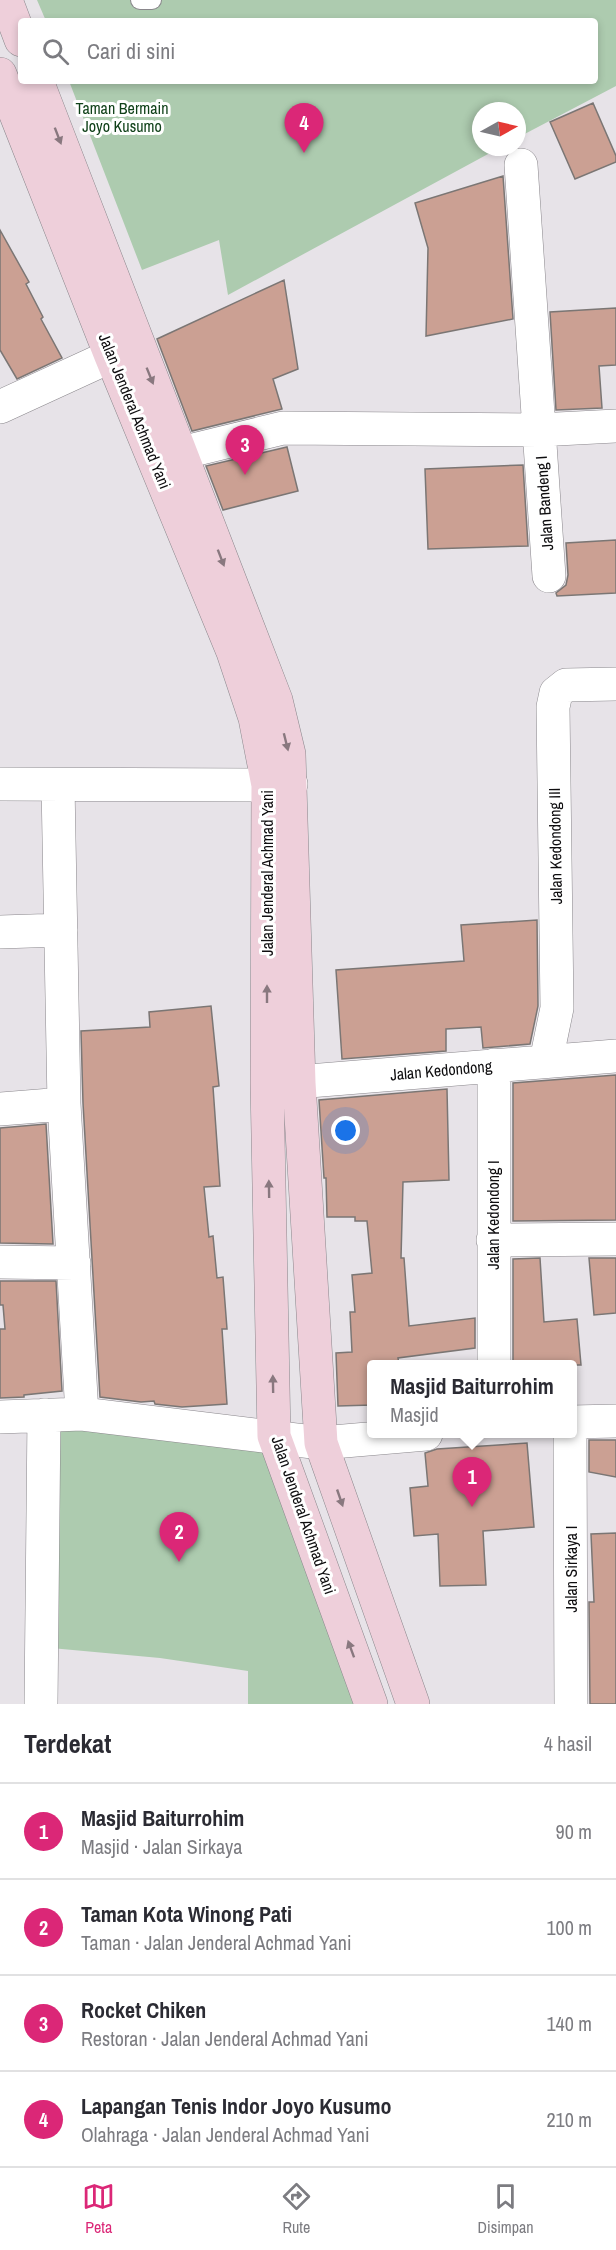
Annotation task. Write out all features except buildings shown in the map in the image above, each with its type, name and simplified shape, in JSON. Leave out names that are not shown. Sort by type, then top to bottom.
[{"type":"main road","points":[[6,0],[18,32]]},
{"type":"main road","name":"Jalan Jenderal Achmad Yani","points":[[0,74],[125,351],[181,453],[276,700],[290,754],[279,784],[267,1084],[274,1436],[371,1704]]},
{"type":"main road","name":"Jalan Jenderal Achmad Yani","points":[[38,84],[125,351],[279,784],[321,1443],[413,1704]]},
{"type":"street","name":"Jalan Bandeng I","points":[[521,165],[549,576]]},
{"type":"street","points":[[0,407],[125,351]]},
{"type":"street","points":[[181,453],[283,428],[538,430],[616,426]]},
{"type":"street","name":"Jalan Kedondong III","points":[[546,1061],[557,1008],[553,707],[556,693],[566,685],[616,684]]},
{"type":"street","points":[[0,784],[279,784]]},
{"type":"street","points":[[58,785],[64,1104],[82,1414]]},
{"type":"street","points":[[0,932],[61,930]]},
{"type":"street","name":"Jalan Kedondong","points":[[267,1084],[616,1056]]},
{"type":"street","name":"Jalan Kedondong I","points":[[494,1065],[494,1360]]},
{"type":"street","points":[[0,1109],[64,1104]]},
{"type":"street","points":[[493,1240],[616,1239]]},
{"type":"street","points":[[0,1262],[74,1263]]},
{"type":"street","points":[[0,1417],[82,1414],[321,1443],[379,1438]]},
{"type":"street","points":[[41,1704],[44,1415]]},
{"type":"street","points":[[577,1422],[616,1421]]},
{"type":"street","name":"Jalan Sirkaya I","points":[[570,1438],[571,1704]]},
{"type":"lane","points":[[140,0],[152,0]]},
{"type":"green space","name":"Taman Bermain Joyo Kusumo","points":[[37,0],[616,0],[616,86],[526,133],[526,102],[472,102],[472,156],[484,156],[228,295],[219,240],[142,270],[70,84],[598,84],[598,18],[45,18]]},
{"type":"green space","points":[[55,1428],[264,1448],[358,1704],[248,1704],[248,1671],[160,1658],[51,1648]]},
{"type":"place","name":"Lapangan Tenis Indor Joyo Kusumo","points":[[304,153]]},
{"type":"place","name":"Rocket Chiken","points":[[245,475]]},
{"type":"place","name":"Masjid Baiturrohim","points":[[472,1507]]},
{"type":"place","name":"Taman Kota Winong Pati","points":[[179,1562]]}]
